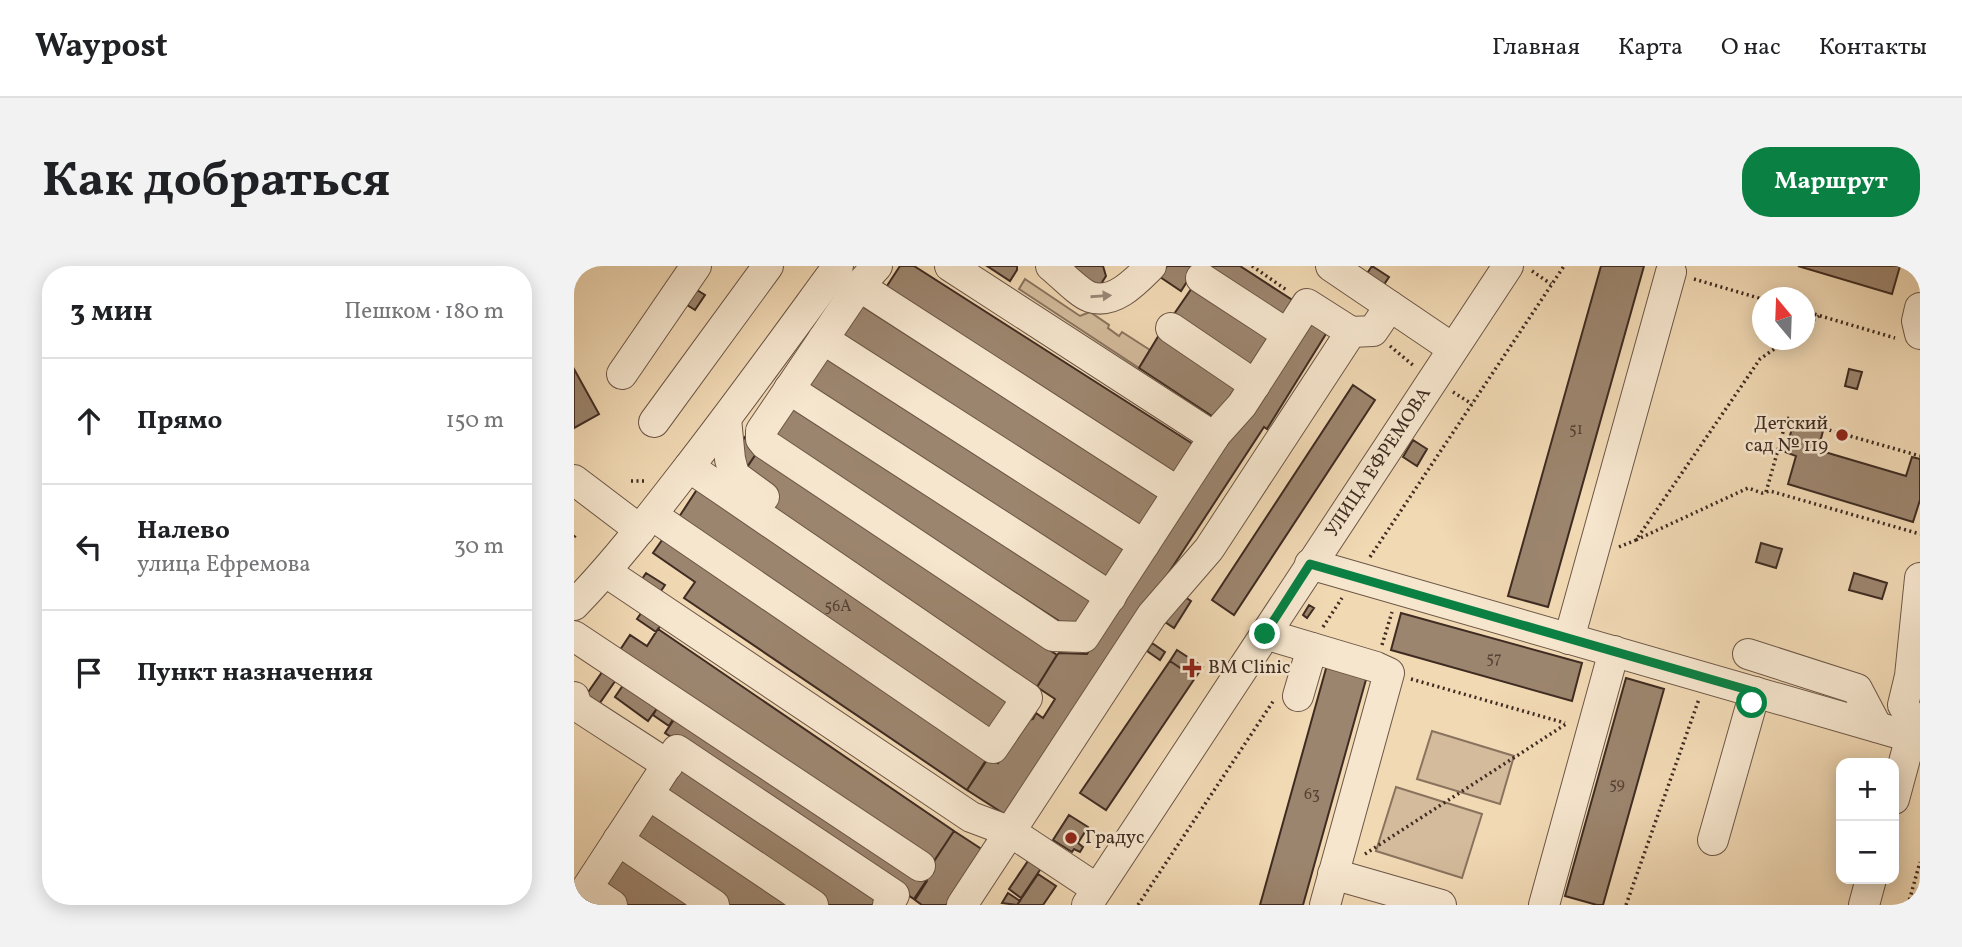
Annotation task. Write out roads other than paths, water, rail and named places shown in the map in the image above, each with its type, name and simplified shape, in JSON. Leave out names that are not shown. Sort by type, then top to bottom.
[{"type":"street","points":[[622,374],[696,266]]},
{"type":"street","points":[[654,422],[768,266]]},
{"type":"street","points":[[950,266],[1214,437]]},
{"type":"street","points":[[1051,266],[1089,297],[1104,299],[1122,292],[1143,269]]},
{"type":"street","points":[[858,273],[823,339],[761,431],[761,439],[1053,636],[1084,637],[1214,437],[1242,405],[1332,266],[1452,348]]},
{"type":"street","name":"УЛИЦА ЕФРЕМОВА","points":[[1092,897],[1503,270]]},
{"type":"street","points":[[1569,639],[1671,272]]},
{"type":"street","points":[[858,273],[1178,492]]},
{"type":"street","points":[[574,605],[606,572],[726,419],[858,273]]},
{"type":"street","points":[[1201,278],[1287,334]]},
{"type":"street","points":[[1307,304],[1351,332],[1373,331],[1390,306]]},
{"type":"street","points":[[1907,336],[1917,321],[1920,309]]},
{"type":"street","points":[[1171,328],[1255,385]]},
{"type":"street","points":[[962,905],[1152,615],[1209,549],[1351,332]]},
{"type":"street","points":[[823,339],[1144,545]]},
{"type":"street","points":[[789,389],[1111,597]]},
{"type":"street","points":[[726,419],[731,468],[740,481],[1033,677]]},
{"type":"street","points":[[579,512],[646,522],[993,748],[1027,698],[689,467]]},
{"type":"street","points":[[1310,564],[1877,727],[1915,722]]},
{"type":"street","points":[[606,572],[971,817],[1011,832],[1092,897]]},
{"type":"street","points":[[1915,722],[1903,705],[1910,676],[1920,578]]},
{"type":"street","points":[[1265,634],[1383,670],[1325,905]]},
{"type":"street","points":[[574,636],[920,866]]},
{"type":"street","points":[[1298,696],[1312,648]]},
{"type":"street","points":[[1544,905],[1578,727],[1614,651]]},
{"type":"street","points":[[1748,654],[1857,689],[1877,727]]},
{"type":"street","points":[[1713,839],[1755,692]]},
{"type":"street","points":[[574,697],[577,706],[667,765]]},
{"type":"street","points":[[1899,781],[1915,722]]},
{"type":"street","points":[[612,905],[587,888],[677,750],[894,895],[888,905]]},
{"type":"street","points":[[648,794],[813,905]]},
{"type":"street","points":[[618,840],[714,905]]},
{"type":"street","points":[[1333,874],[1441,905]]},
{"type":"street","points":[[1864,905],[1870,884]]},
{"type":"place","name":"Детский сад № 119","points":[[1842,435]]},
{"type":"place","name":"BM Clinic","points":[[1192,668]]},
{"type":"place","name":"Градус","points":[[1071,838]]}]
